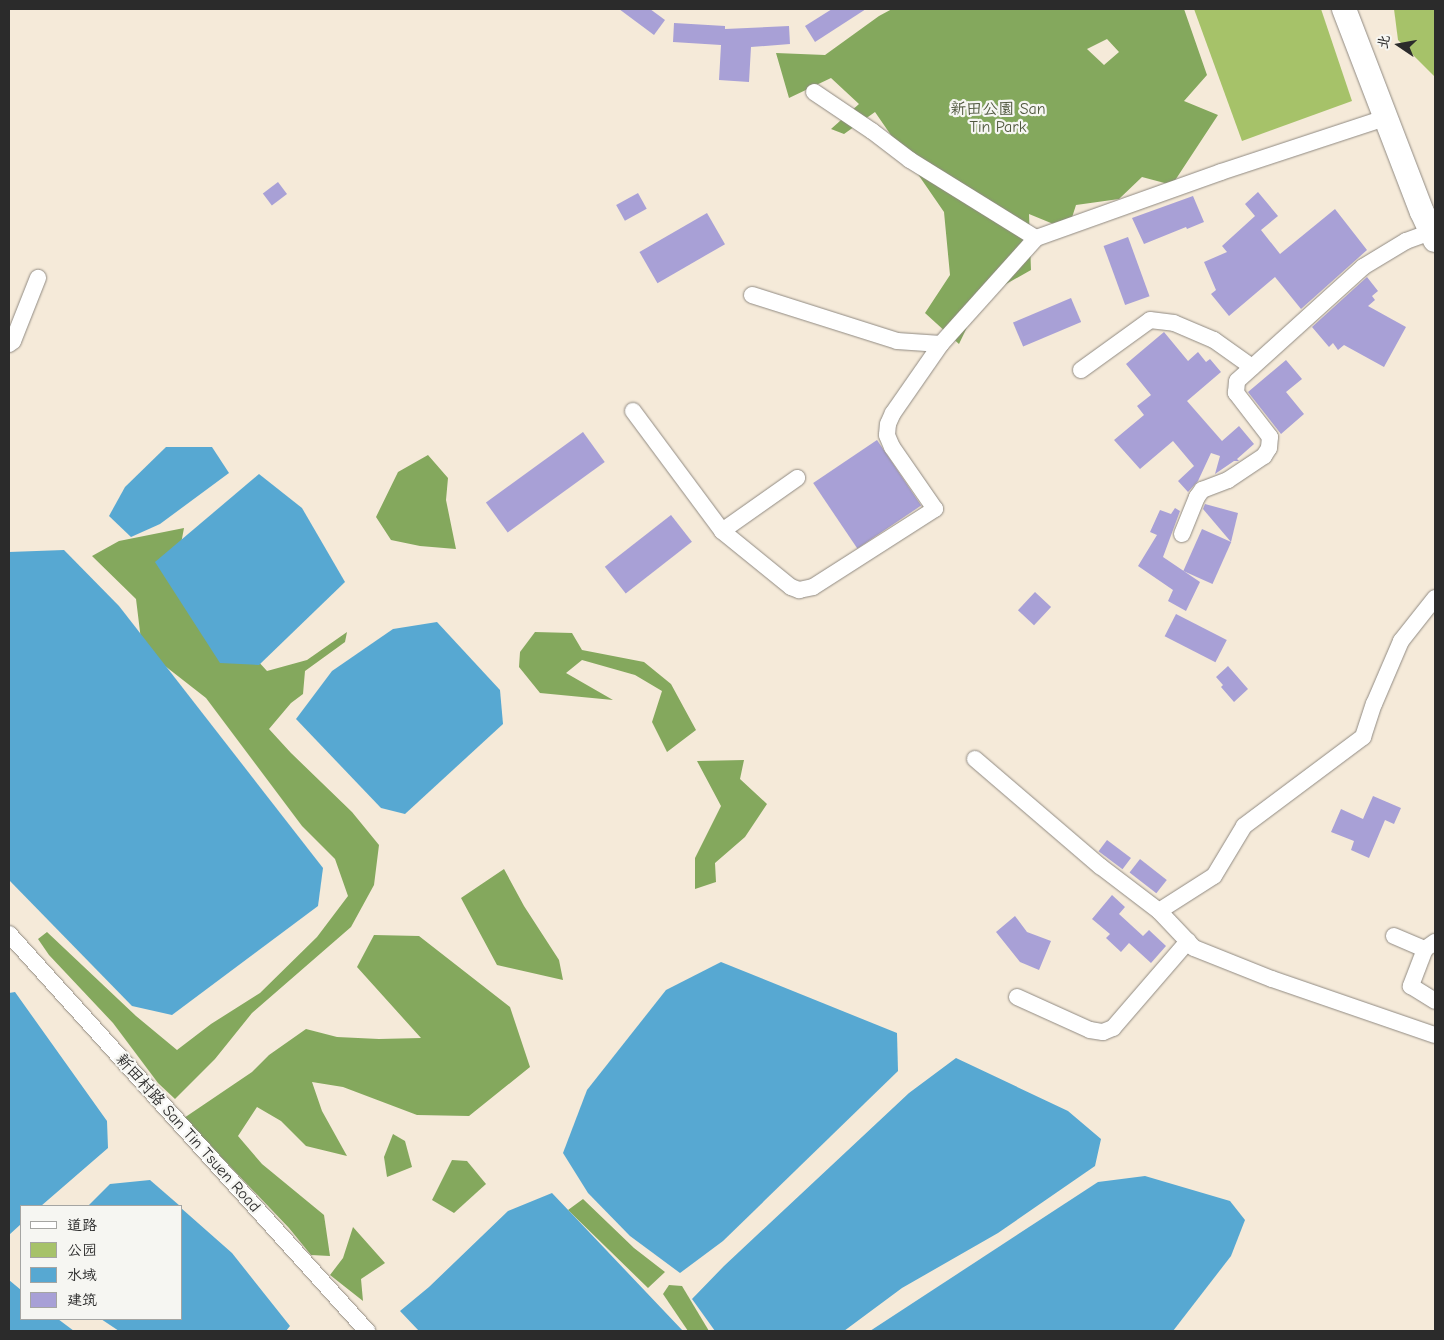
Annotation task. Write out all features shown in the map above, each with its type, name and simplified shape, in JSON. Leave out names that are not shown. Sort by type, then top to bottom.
[{"type":"main road","points":[[1344,9],[1385,118],[1433,236]]},
{"type":"street","points":[[814,92],[872,131],[910,160],[1036,238]]},
{"type":"street","points":[[633,411],[722,531],[791,587],[805,589],[813,587],[935,509],[892,446],[888,435],[888,424],[893,413],[941,344],[1036,238],[1221,172],[1385,118]]},
{"type":"street","points":[[1182,534],[1197,497],[1202,490],[1228,480],[1264,456],[1270,448],[1270,437],[1236,393],[1237,381],[1363,267],[1406,241],[1433,236]]},
{"type":"street","points":[[9,344],[13,341],[38,278]]},
{"type":"street","points":[[752,295],[897,340],[941,344]]},
{"type":"street","points":[[1081,370],[1150,320],[1174,323],[1214,340],[1252,367]]},
{"type":"street","points":[[722,531],[796,478]]},
{"type":"street","points":[[1159,911],[1214,876],[1244,826],[1363,737],[1374,704],[1401,641],[1435,598]]},
{"type":"street","points":[[975,759],[1100,866],[1159,911],[1194,948],[1272,979],[1435,1035]]},
{"type":"street","name":"新田村路 San Tin Tsuen Road","points":[[9,934],[367,1331]]},
{"type":"street","points":[[1394,936],[1430,946],[1411,986],[1435,1001]]},
{"type":"street","points":[[1018,997],[1090,1030],[1103,1032],[1113,1028],[1188,941]]},
{"type":"green space","name":"新田公園 San Tin Park","points":[[892,9],[1184,9],[1207,75],[1184,101],[1218,115],[1172,185],[1142,177],[1119,199],[1076,205],[1068,230],[1029,214],[1031,270],[999,288],[970,321],[959,344],[925,313],[950,275],[944,212],[875,112],[844,134],[831,129],[859,104],[831,78],[789,98],[776,53],[825,55],[879,16]],"holes":[[[1107,39],[1119,52],[1104,65],[1087,49]]]},
{"type":"green space","points":[[1194,9],[1321,9],[1352,101],[1242,141]]},
{"type":"green space","points":[[1394,9],[1435,9],[1435,77],[1398,40]]},
{"type":"green space","points":[[428,455],[448,478],[446,500],[456,549],[420,546],[391,540],[376,517],[398,472]]},
{"type":"green space","points":[[184,528],[177,565],[214,613],[267,671],[307,660],[347,632],[345,642],[305,671],[303,694],[291,703],[269,729],[352,812],[379,845],[374,885],[351,927],[252,1013],[215,1059],[175,1099],[158,1083],[113,1023],[49,955],[38,939],[47,932],[136,1016],[177,1050],[211,1024],[260,993],[317,937],[348,896],[335,859],[302,826],[206,698],[142,648],[136,599],[92,556],[119,541]]},
{"type":"green space","points":[[535,632],[572,633],[582,650],[644,662],[671,684],[696,730],[667,752],[652,722],[662,691],[635,675],[582,660],[566,673],[613,700],[540,693],[519,667],[520,652]]},
{"type":"green space","points":[[744,760],[740,779],[767,804],[745,837],[715,863],[716,882],[695,889],[695,858],[721,806],[697,761]]},
{"type":"green space","points":[[504,869],[524,906],[559,960],[563,980],[497,965],[461,898]]},
{"type":"green space","points":[[374,935],[419,936],[510,1007],[530,1067],[469,1116],[417,1115],[343,1087],[312,1082],[322,1111],[347,1156],[306,1146],[281,1121],[257,1107],[238,1136],[262,1164],[324,1215],[330,1256],[311,1255],[289,1228],[184,1118],[252,1072],[269,1055],[306,1029],[337,1037],[421,1038],[357,967]]},
{"type":"green space","points":[[393,1134],[405,1141],[412,1167],[387,1177],[384,1157]]},
{"type":"green space","points":[[452,1160],[467,1161],[486,1184],[454,1213],[432,1200]]},
{"type":"green space","points":[[583,1199],[634,1248],[665,1272],[648,1288],[568,1210]]},
{"type":"green space","points":[[353,1227],[385,1263],[361,1279],[363,1301],[330,1275],[343,1258]]},
{"type":"green space","points":[[669,1285],[682,1286],[709,1331],[688,1331],[663,1294]]},
{"type":"water","points":[[166,447],[212,447],[229,473],[160,524],[131,537],[109,516],[125,487]]},
{"type":"water","points":[[259,474],[302,508],[345,582],[259,665],[220,663],[155,562]]},
{"type":"water","points":[[64,550],[119,606],[323,868],[318,906],[172,1015],[132,1006],[9,880],[9,552]]},
{"type":"water","points":[[437,622],[500,690],[503,724],[405,814],[381,808],[296,719],[332,671],[393,629]]},
{"type":"water","points":[[721,962],[897,1033],[898,1071],[723,1241],[680,1273],[630,1236],[588,1193],[563,1153],[587,1090],[666,990]]},
{"type":"water","points":[[15,992],[107,1121],[108,1148],[42,1205],[20,1205],[20,1225],[9,1235],[9,993]]},
{"type":"water","points":[[956,1058],[1068,1111],[1101,1139],[1095,1166],[998,1233],[902,1288],[844,1331],[715,1331],[692,1299],[724,1266],[909,1093]]},
{"type":"water","points":[[1145,1176],[1230,1201],[1245,1220],[1231,1256],[1173,1331],[870,1331],[1098,1182]]},
{"type":"water","points":[[150,1180],[179,1205],[89,1205],[110,1184]]},
{"type":"water","points":[[552,1193],[683,1331],[419,1331],[400,1311],[429,1287],[508,1211]]},
{"type":"water","points":[[182,1209],[232,1253],[290,1326],[286,1331],[119,1331],[102,1320],[182,1320]]},
{"type":"water","points":[[9,1280],[20,1289],[20,1320],[59,1320],[74,1331],[9,1331]]},
{"type":"building","points":[[619,9],[650,9],[665,20],[654,35]]},
{"type":"building","points":[[832,9],[866,9],[815,42],[805,26]]},
{"type":"building","points":[[674,23],[725,26],[725,29],[789,26],[790,44],[751,47],[749,82],[719,80],[721,45],[673,42]]},
{"type":"building","points":[[278,182],[287,194],[272,205],[263,193]]},
{"type":"building","points":[[1258,192],[1278,216],[1261,230],[1280,254],[1335,209],[1367,250],[1301,309],[1275,277],[1229,316],[1211,294],[1216,290],[1204,262],[1227,252],[1222,246],[1255,216],[1245,204]]},
{"type":"building","points":[[638,193],[647,209],[625,221],[616,205]]},
{"type":"building","points":[[1193,196],[1204,222],[1187,229],[1186,227],[1144,244],[1132,218]]},
{"type":"building","points":[[707,213],[725,244],[657,283],[639,252]]},
{"type":"building","points":[[1128,237],[1150,296],[1125,305],[1104,246]]},
{"type":"building","points":[[1367,277],[1378,291],[1372,296],[1375,300],[1368,306],[1406,327],[1384,367],[1344,345],[1338,350],[1333,343],[1329,347],[1312,327]]},
{"type":"building","points":[[1071,298],[1081,322],[1023,347],[1013,323]]},
{"type":"building","points":[[1164,332],[1188,361],[1198,352],[1206,362],[1210,359],[1221,372],[1187,401],[1222,441],[1239,426],[1254,444],[1237,459],[1239,461],[1234,461],[1215,474],[1220,456],[1211,453],[1198,481],[1188,492],[1178,481],[1194,466],[1173,441],[1140,469],[1114,440],[1144,415],[1137,406],[1151,395],[1126,364]]},
{"type":"building","points":[[1286,360],[1302,379],[1286,392],[1304,414],[1281,434],[1248,392]]},
{"type":"building","points":[[583,432],[605,462],[508,532],[486,503]]},
{"type":"building","points":[[877,440],[921,505],[857,549],[813,483]]},
{"type":"building","points":[[1205,504],[1238,513],[1231,542],[1203,509]]},
{"type":"building","points":[[1175,508],[1180,511],[1163,557],[1200,582],[1186,611],[1168,601],[1173,590],[1138,566],[1157,535],[1150,532],[1160,510],[1171,514]]},
{"type":"building","points":[[671,515],[692,542],[626,594],[605,567]]},
{"type":"building","points":[[1202,529],[1231,542],[1213,584],[1183,571]]},
{"type":"building","points":[[1035,592],[1051,607],[1034,625],[1018,610]]},
{"type":"building","points":[[1176,614],[1227,640],[1215,662],[1165,636]]},
{"type":"building","points":[[1228,666],[1248,689],[1234,702],[1221,687],[1223,685],[1216,677]]},
{"type":"building","points":[[1373,796],[1401,808],[1394,824],[1385,820],[1369,858],[1351,850],[1354,841],[1331,832],[1341,809],[1363,819]]},
{"type":"building","points":[[1107,840],[1131,858],[1123,869],[1099,851]]},
{"type":"building","points":[[1140,859],[1167,880],[1156,893],[1130,872]]},
{"type":"building","points":[[1112,895],[1125,907],[1119,914],[1143,936],[1149,930],[1166,946],[1151,963],[1129,943],[1121,952],[1106,938],[1110,934],[1092,919]]},
{"type":"building","points":[[1015,916],[1027,932],[1051,941],[1039,970],[1020,962],[996,932]]}]
